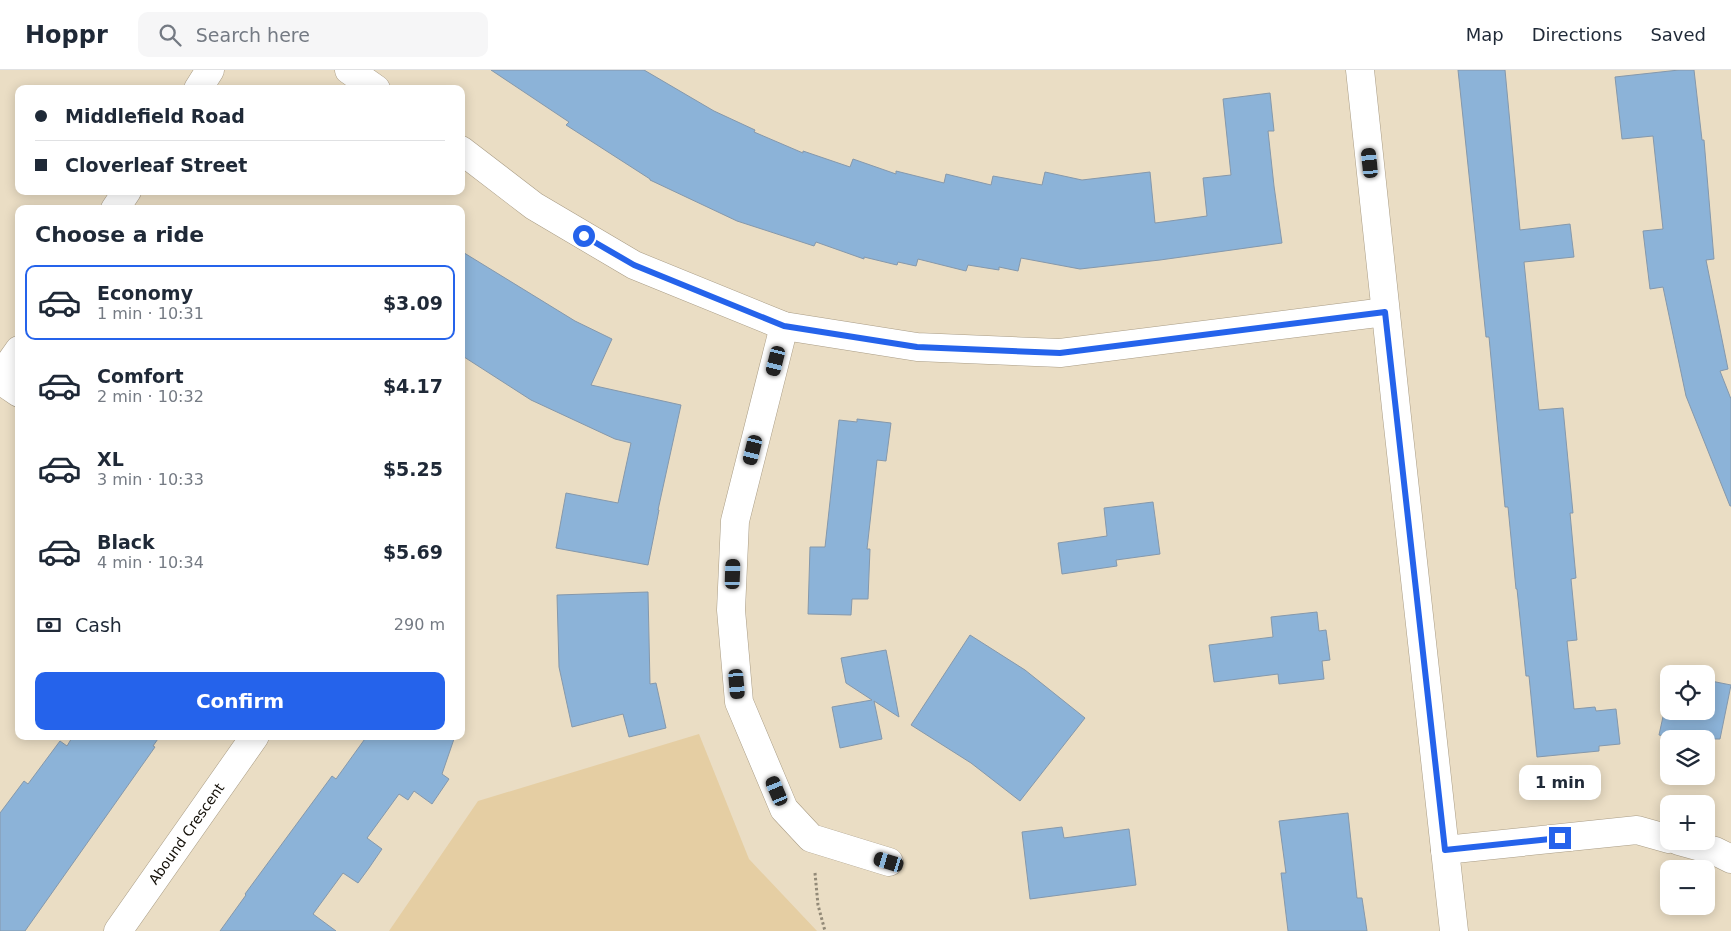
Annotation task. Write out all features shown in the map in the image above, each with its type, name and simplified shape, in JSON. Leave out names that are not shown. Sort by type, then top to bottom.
[{"type":"street","points":[[201,85],[210,70]]},
{"type":"street","points":[[349,70],[370,85]]},
{"type":"street","points":[[1360,70],[1454,931]]},
{"type":"street","points":[[465,153],[534,206],[634,265],[784,326],[917,347],[1060,353],[1385,312]]},
{"type":"street","points":[[784,326],[735,521],[732,610],[739,702],[784,809],[811,838],[889,862]]},
{"type":"street","points":[[15,356],[0,378],[15,390]]},
{"type":"street","name":"Abound Crescent","points":[[118,931],[252,740]]},
{"type":"street","points":[[1445,850],[1637,830],[1660,836]]},
{"type":"street","points":[[1711,850],[1731,859]]},
{"type":"path","points":[[811,838],[818,905],[825,931]]},
{"type":"shaded area","points":[[699,734],[749,859],[817,931],[389,931],[478,801]]},
{"type":"building","points":[[491,70],[644,70],[714,111],[755,130],[754,132],[803,153],[803,151],[850,167],[853,159],[896,174],[896,171],[944,183],[946,174],[991,185],[993,176],[1042,185],[1045,172],[1082,180],[1150,172],[1155,223],[1207,216],[1203,178],[1231,175],[1223,99],[1270,93],[1274,131],[1268,131],[1282,243],[1080,269],[1021,258],[1018,271],[999,267],[999,270],[968,265],[966,271],[918,259],[916,266],[898,262],[897,265],[864,257],[864,259],[816,242],[814,246],[737,221],[650,180],[566,125],[569,122]]},
{"type":"building","points":[[1458,70],[1505,70],[1520,230],[1570,224],[1574,257],[1524,262],[1539,410],[1563,408],[1573,513],[1570,513],[1576,578],[1571,579],[1577,640],[1567,641],[1574,709],[1595,707],[1596,711],[1616,709],[1620,744],[1599,746],[1599,751],[1537,757],[1529,676],[1526,676],[1508,507],[1505,507],[1489,337],[1486,337]]},
{"type":"building","points":[[1694,70],[1702,140],[1704,140],[1714,259],[1706,260],[1728,369],[1720,371],[1731,399],[1731,506],[1686,396],[1663,287],[1650,289],[1643,231],[1663,229],[1653,136],[1622,139],[1615,77]]},
{"type":"building","points":[[465,253],[575,321],[612,339],[591,385],[681,405],[648,565],[556,548],[566,493],[618,503],[631,443],[615,439],[531,400],[465,358]]},
{"type":"building","points":[[857,419],[891,423],[886,461],[877,460],[867,549],[870,549],[868,599],[852,599],[851,615],[808,614],[810,547],[825,547],[839,420],[857,422]]},
{"type":"building","points":[[1153,502],[1160,554],[1116,560],[1117,566],[1062,574],[1058,543],[1107,536],[1104,508]]},
{"type":"building","points":[[648,592],[650,684],[656,683],[666,728],[629,737],[623,714],[572,727],[559,667],[557,595]]},
{"type":"building","points":[[1317,612],[1319,631],[1326,630],[1330,660],[1322,661],[1324,679],[1279,684],[1278,674],[1214,682],[1209,645],[1273,637],[1271,617]]},
{"type":"building","points":[[970,635],[1025,670],[1085,718],[1020,801],[971,763],[911,725]]},
{"type":"building","points":[[886,650],[899,717],[874,701],[882,739],[840,748],[832,707],[872,700],[846,683],[841,658]]},
{"type":"building","points":[[1715,682],[1731,685],[1720,739],[1715,739],[1715,730],[1660,730],[1662,720],[1715,720]]},
{"type":"building","points":[[71,740],[157,740],[153,746],[155,747],[25,931],[0,931],[0,813],[24,781],[28,784],[60,741],[67,746]]},
{"type":"building","points":[[364,740],[454,740],[442,774],[449,779],[432,804],[414,791],[408,800],[399,794],[367,838],[382,849],[369,868],[358,883],[343,873],[313,914],[336,931],[220,931],[332,776],[336,779]]},
{"type":"building","points":[[1348,813],[1357,898],[1362,898],[1367,931],[1288,931],[1281,873],[1286,873],[1279,821]]},
{"type":"building","points":[[1062,827],[1064,838],[1129,829],[1136,885],[1030,899],[1022,832]]},
{"type":"route","points":[[584,236],[634,265],[784,326],[917,347],[1060,353],[1385,312],[1445,850],[1560,838]]}]
